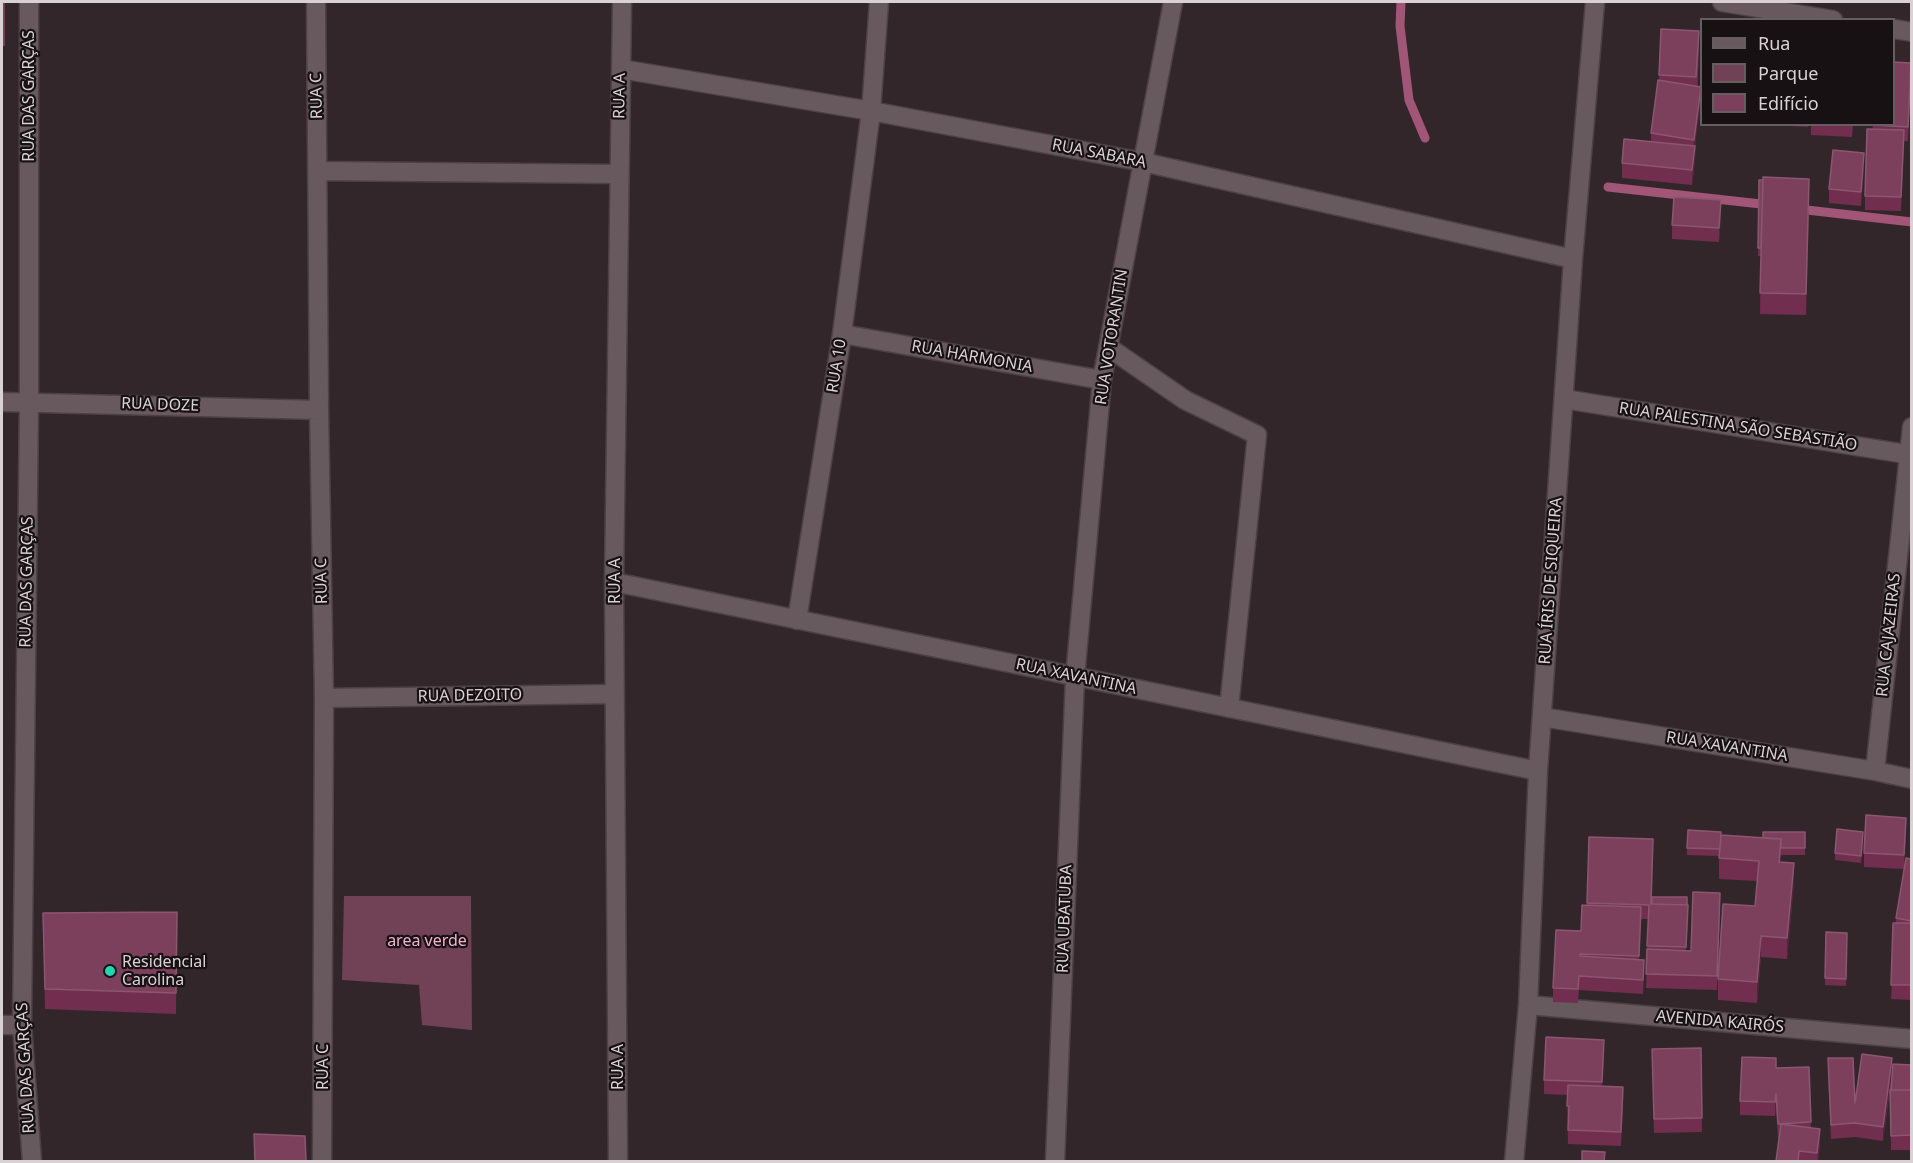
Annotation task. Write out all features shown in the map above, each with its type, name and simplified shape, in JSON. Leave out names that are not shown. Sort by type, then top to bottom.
[{"type":"street","name":"RUA DAS GARÇAS","points":[[29,2],[29,402],[22,1025],[32,1161]]},
{"type":"street","name":"RUA C","points":[[316,2],[324,698],[322,1161]]},
{"type":"street","name":"RUA A","points":[[618,1161],[614,582],[622,2]]},
{"type":"street","points":[[871,111],[879,2]]},
{"type":"street","name":"RUA VOTORANTIN","points":[[1075,676],[1102,380],[1173,2]]},
{"type":"street","name":"RUA ÍRIS DE SIQUEIRA","points":[[1514,1161],[1528,1005],[1538,771],[1573,259],[1595,2]]},
{"type":"street","points":[[1722,2],[1821,18]]},
{"type":"street","points":[[1895,29],[1911,32]]},
{"type":"street","name":"RUA SABARA","points":[[621,69],[871,111],[1143,162],[1573,259]]},
{"type":"street","name":"RUA 10","points":[[797,620],[842,334],[871,111]]},
{"type":"street","points":[[318,171],[619,174]]},
{"type":"street","name":"RUA HARMONIA","points":[[842,334],[1102,380]]},
{"type":"street","points":[[1108,347],[1185,400],[1257,435],[1229,708]]},
{"type":"street","name":"RUA PALESTINA SÃO SEBASTIÃO","points":[[1564,399],[1910,454]]},
{"type":"street","name":"RUA DOZE","points":[[2,402],[319,410]]},
{"type":"street","name":"RUA CAJAZEIRAS","points":[[1875,771],[1910,454],[1911,427]]},
{"type":"street","name":"RUA XAVANTINA","points":[[614,582],[1538,771]]},
{"type":"street","name":"RUA UBATUBA","points":[[1055,1161],[1075,676]]},
{"type":"street","name":"RUA DEZOITO","points":[[324,698],[615,694]]},
{"type":"street","name":"RUA XAVANTINA","points":[[1542,717],[1875,771],[1911,779]]},
{"type":"street","name":"AVENIDA KAIRÓS","points":[[1528,1005],[1911,1039]]},
{"type":"street","points":[[2,1025],[22,1025]]},
{"type":"green space","points":[[2,2],[5,2],[5,46],[2,46]]},
{"type":"green space","name":"area verde","points":[[344,896],[471,896],[472,1030],[422,1025],[419,985],[342,980]]},
{"type":"building","points":[[1661,29],[1699,31],[1696,77],[1659,75]]},
{"type":"building","points":[[1895,62],[1911,63],[1908,127],[1890,126],[1895,126]]},
{"type":"building","points":[[1658,80],[1700,87],[1694,140],[1651,133]]},
{"type":"building","points":[[1867,129],[1904,130],[1901,197],[1865,196]]},
{"type":"building","points":[[1624,139],[1695,146],[1692,170],[1622,163]]},
{"type":"building","points":[[1833,150],[1864,153],[1861,192],[1829,189]]},
{"type":"building","points":[[1763,177],[1809,179],[1806,294],[1760,293]]},
{"type":"building","points":[[1759,180],[1763,180],[1761,248],[1758,248]]},
{"type":"building","points":[[1674,197],[1721,200],[1719,228],[1672,225]]},
{"type":"building","points":[[1866,815],[1906,818],[1904,855],[1864,853]]},
{"type":"building","points":[[1837,829],[1863,832],[1861,856],[1835,853]]},
{"type":"building","points":[[1688,830],[1721,832],[1720,849],[1687,848]]},
{"type":"building","points":[[1763,832],[1805,832],[1805,848],[1781,848],[1781,839],[1763,838]]},
{"type":"building","points":[[1721,835],[1781,839],[1779,862],[1794,863],[1787,938],[1761,936],[1757,982],[1718,979],[1723,904],[1755,906],[1759,861],[1719,858]]},
{"type":"building","points":[[1589,837],[1653,839],[1651,904],[1688,905],[1686,947],[1647,946],[1649,905],[1587,903]]},
{"type":"building","points":[[1906,858],[1911,859],[1911,921],[1896,918]]},
{"type":"building","points":[[1693,892],[1720,893],[1717,976],[1646,974],[1647,949],[1691,951]]},
{"type":"building","points":[[1652,897],[1687,897],[1687,905],[1652,904]]},
{"type":"building","points":[[1582,905],[1641,907],[1639,956],[1580,954],[1580,956],[1644,960],[1643,980],[1579,976],[1578,989],[1553,988],[1556,930],[1581,931]]},
{"type":"building","name":"Residencial Carolina","points":[[177,912],[176,993],[45,989],[43,913]]},
{"type":"building","points":[[1893,923],[1911,923],[1911,985],[1891,985]]},
{"type":"building","points":[[1826,932],[1847,933],[1846,979],[1825,978]]},
{"type":"building","points":[[1546,1037],[1604,1040],[1602,1082],[1544,1080]]},
{"type":"building","points":[[1701,1048],[1702,1118],[1654,1119],[1652,1049]]},
{"type":"building","points":[[1862,1054],[1892,1058],[1883,1127],[1855,1123],[1831,1125],[1828,1058],[1853,1058],[1855,1103]]},
{"type":"building","points":[[1742,1057],[1776,1058],[1776,1068],[1809,1067],[1811,1122],[1778,1124],[1776,1094],[1775,1102],[1740,1101]]},
{"type":"building","points":[[1893,1064],[1911,1065],[1911,1090],[1891,1090]]},
{"type":"building","points":[[1568,1085],[1623,1087],[1621,1132],[1568,1130]]},
{"type":"building","points":[[1890,1090],[1911,1090],[1911,1135],[1891,1136]]},
{"type":"building","points":[[1781,1124],[1820,1129],[1817,1153],[1799,1151],[1798,1161],[1776,1161]]},
{"type":"building","points":[[254,1134],[305,1136],[306,1161],[255,1161]]},
{"type":"building","points":[[1582,1151],[1605,1152],[1604,1161],[1582,1161]]},
{"type":"waterway","points":[[1401,2],[1400,26],[1409,100],[1425,138]]},
{"type":"waterway","points":[[1608,187],[1770,205]]},
{"type":"waterway","points":[[1798,209],[1912,222]]},
{"type":"place","name":"Residencial Carolina","points":[[110,971]]}]
